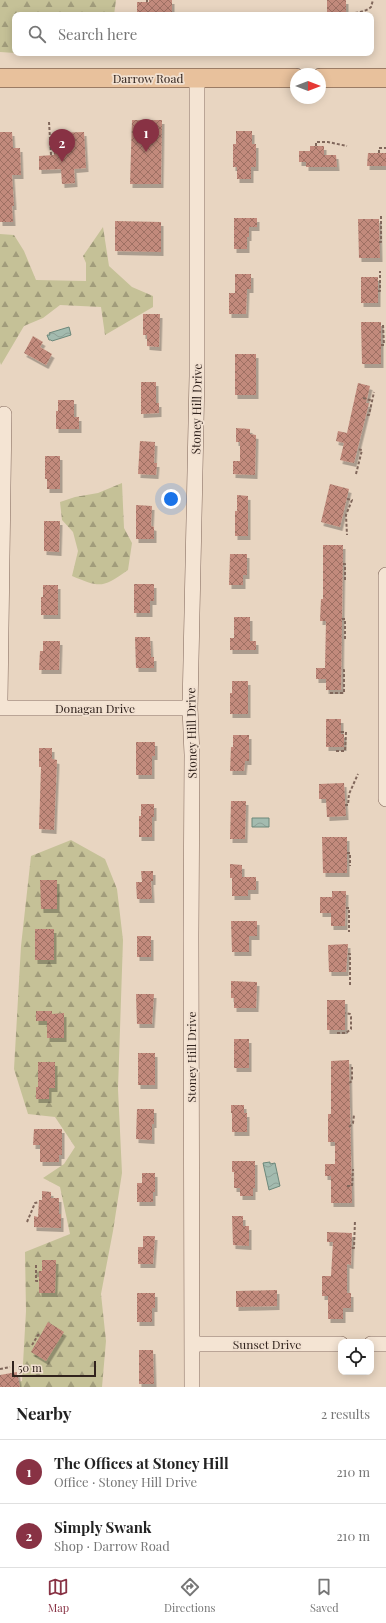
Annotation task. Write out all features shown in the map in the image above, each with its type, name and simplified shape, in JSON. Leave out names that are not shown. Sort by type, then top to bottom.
[{"type":"main road","name":"Darrow Road","points":[[0,78],[290,78]]},
{"type":"main road","points":[[326,78],[386,78]]},
{"type":"street","name":"Stoney Hill Drive","points":[[192,1387],[192,756],[190,708],[197,376],[197,78]]},
{"type":"street","points":[[0,700],[4,414]]},
{"type":"street","points":[[386,575],[386,799]]},
{"type":"street","name":"Donagan Drive","points":[[0,708],[190,708]]},
{"type":"street","name":"Sunset Drive","points":[[192,1344],[338,1344]]},
{"type":"street","points":[[374,1344],[386,1344]]},
{"type":"path","points":[[358,12],[364,11],[371,7],[372,0]]},
{"type":"path","points":[[49,122],[51,155]]},
{"type":"path","points":[[316,146],[316,142],[328,142],[347,146]]},
{"type":"path","points":[[379,153],[379,148],[386,148]]},
{"type":"path","points":[[380,242],[381,216]]},
{"type":"path","points":[[378,291],[380,291],[380,271]]},
{"type":"path","points":[[381,345],[384,345],[383,324]]},
{"type":"path","points":[[367,414],[369,415],[374,392]]},
{"type":"path","points":[[363,398],[372,401]]},
{"type":"path","points":[[356,474],[362,450],[357,448]]},
{"type":"path","points":[[347,499],[352,500],[346,515],[347,535]]},
{"type":"path","points":[[343,564],[345,564],[345,580]]},
{"type":"path","points":[[342,619],[345,619],[345,640]]},
{"type":"path","points":[[330,693],[344,693],[344,670],[341,670]]},
{"type":"path","points":[[336,750],[345,751],[346,732],[341,732]]},
{"type":"path","points":[[345,805],[348,805],[349,794],[358,774]]},
{"type":"path","points":[[347,853],[350,853],[350,866]]},
{"type":"path","points":[[346,908],[350,908],[349,932]]},
{"type":"path","points":[[348,954],[350,954],[350,985]]},
{"type":"path","points":[[337,1033],[346,1033],[351,1029],[350,1014],[345,1013]]},
{"type":"path","points":[[349,1083],[352,1081],[352,1067]]},
{"type":"path","points":[[350,1127],[353,1123],[354,1115]]},
{"type":"path","points":[[347,1186],[352,1186],[353,1169]]},
{"type":"path","points":[[27,1222],[35,1203],[39,1202]]},
{"type":"path","points":[[352,1248],[354,1248],[356,1220]]},
{"type":"path","points":[[36,1265],[36,1281],[39,1281]]},
{"type":"path","points":[[32,1345],[38,1335],[41,1334]]},
{"type":"path","points":[[0,1369],[10,1367]]},
{"type":"green space","points":[[0,0],[116,0],[114,12],[12,12],[12,53],[0,52]]},
{"type":"green space","points":[[103,227],[109,266],[132,287],[153,296],[153,307],[105,335],[101,307],[60,305],[43,318],[24,326],[1,365],[0,234],[14,235],[24,251],[36,280],[86,281],[86,263],[83,256]]},
{"type":"green space","points":[[122,483],[124,528],[132,543],[128,570],[107,583],[101,584],[89,583],[72,576],[78,551],[73,532],[62,520],[60,502],[75,497],[98,493]]},
{"type":"green space","points":[[71,840],[105,859],[117,889],[123,940],[118,1089],[122,1173],[101,1294],[106,1341],[102,1387],[1,1387],[22,1381],[26,1311],[25,1252],[70,1234],[60,1187],[43,1178],[64,1164],[75,1147],[55,1117],[28,1114],[14,1069],[21,946],[31,856]]},
{"type":"water","points":[[69,327],[71,335],[52,341],[49,340],[47,335],[50,335],[49,333]]},
{"type":"water","points":[[252,818],[269,818],[269,827],[252,827]]},
{"type":"water","points":[[270,1162],[270,1164],[275,1163],[280,1186],[269,1190],[263,1163]]},
{"type":"building","points":[[149,0],[172,0],[172,12],[137,12],[137,2],[149,2]]},
{"type":"building","points":[[327,0],[346,0],[346,12],[327,12]]},
{"type":"building","points":[[132,120],[162,120],[161,184],[130,184]]},
{"type":"building","points":[[236,131],[252,131],[252,144],[256,144],[256,167],[251,167],[251,179],[237,179],[237,167],[233,167],[233,144],[236,144]]},
{"type":"building","points":[[0,132],[12,132],[13,148],[20,148],[21,175],[12,175],[14,206],[12,206],[13,222],[0,222]]},
{"type":"building","points":[[84,132],[86,168],[74,169],[75,183],[62,184],[61,169],[39,170],[39,156],[54,155],[54,133]]},
{"type":"building","points":[[310,146],[324,146],[324,155],[336,155],[337,167],[306,167],[306,162],[299,162],[299,151],[310,151]]},
{"type":"building","points":[[368,153],[386,153],[386,166],[367,166]]},
{"type":"building","points":[[234,218],[257,218],[257,227],[249,227],[247,249],[234,249]]},
{"type":"building","points":[[358,219],[379,219],[380,258],[359,258]]},
{"type":"building","points":[[115,221],[161,222],[161,252],[115,251]]},
{"type":"building","points":[[235,274],[251,274],[251,289],[247,289],[246,314],[229,314],[229,293],[235,293]]},
{"type":"building","points":[[361,277],[378,277],[378,303],[361,303]]},
{"type":"building","points":[[143,314],[160,314],[159,347],[147,346],[147,335],[143,335]]},
{"type":"building","points":[[361,322],[381,322],[381,364],[362,364]]},
{"type":"building","points":[[33,336],[43,342],[40,347],[52,354],[46,365],[24,353]]},
{"type":"building","points":[[235,354],[256,354],[256,395],[235,395]]},
{"type":"building","points":[[141,382],[156,382],[156,403],[159,403],[159,413],[141,414]]},
{"type":"building","points":[[358,383],[370,386],[366,403],[369,403],[354,463],[340,460],[344,443],[336,441],[338,431],[347,433]]},
{"type":"building","points":[[58,400],[74,400],[74,417],[79,417],[79,429],[56,429],[56,411],[58,411]]},
{"type":"building","points":[[236,428],[250,429],[250,434],[256,435],[255,475],[233,474],[233,461],[240,461],[240,442],[236,442]]},
{"type":"building","points":[[140,441],[155,442],[154,463],[157,463],[156,475],[138,474]]},
{"type":"building","points":[[45,456],[60,456],[60,489],[47,489],[47,479],[45,479]]},
{"type":"building","points":[[330,484],[349,489],[340,527],[321,522]]},
{"type":"building","points":[[237,495],[248,496],[248,536],[235,536],[235,511],[237,511]]},
{"type":"building","points":[[136,505],[152,506],[151,526],[154,527],[154,539],[136,539]]},
{"type":"building","points":[[44,521],[60,521],[59,552],[44,551]]},
{"type":"building","points":[[323,545],[343,545],[341,690],[326,690],[326,679],[316,679],[316,668],[325,668],[326,621],[320,621],[321,599],[323,599]]},
{"type":"building","points":[[230,554],[247,554],[247,575],[243,575],[243,585],[229,585]]},
{"type":"building","points":[[134,584],[154,584],[154,601],[150,601],[150,613],[134,613]]},
{"type":"building","points":[[43,585],[58,585],[58,615],[41,615]]},
{"type":"building","points":[[234,617],[250,617],[250,641],[256,641],[256,650],[230,650],[230,638],[234,638]]},
{"type":"building","points":[[135,637],[150,637],[151,657],[154,657],[154,668],[136,668]]},
{"type":"building","points":[[43,641],[60,641],[59,670],[39,670],[40,651],[43,651]]},
{"type":"building","points":[[232,681],[248,681],[248,714],[230,714],[230,693],[232,693]]},
{"type":"building","points":[[326,719],[341,719],[341,734],[344,734],[344,747],[326,747]]},
{"type":"building","points":[[233,735],[249,735],[249,761],[245,761],[244,771],[230,771]]},
{"type":"building","points":[[136,742],[155,742],[155,756],[152,756],[152,775],[136,775]]},
{"type":"building","points":[[39,748],[52,748],[52,759],[57,760],[54,830],[39,829],[41,767],[39,767]]},
{"type":"building","points":[[344,783],[346,816],[327,817],[326,799],[319,799],[319,784]]},
{"type":"building","points":[[231,801],[246,801],[245,839],[230,839]]},
{"type":"building","points":[[141,804],[154,804],[154,817],[152,817],[152,837],[139,837],[139,816],[141,816]]},
{"type":"building","points":[[322,837],[347,837],[347,873],[323,873]]},
{"type":"building","points":[[230,864],[242,865],[242,877],[256,877],[256,890],[248,890],[248,896],[232,896]]},
{"type":"building","points":[[141,871],[153,871],[153,881],[151,881],[152,899],[137,899],[136,882],[142,882]]},
{"type":"building","points":[[40,880],[57,880],[57,909],[41,909]]},
{"type":"building","points":[[332,891],[346,891],[345,926],[331,926],[331,913],[320,913],[320,897],[332,897]]},
{"type":"building","points":[[231,921],[257,921],[257,936],[249,936],[249,952],[232,952]]},
{"type":"building","points":[[35,929],[54,929],[54,960],[35,960]]},
{"type":"building","points":[[137,936],[151,936],[151,957],[137,957]]},
{"type":"building","points":[[348,944],[346,972],[329,972],[328,945]]},
{"type":"building","points":[[231,981],[257,982],[256,1008],[234,1008],[234,998],[231,998]]},
{"type":"building","points":[[136,994],[154,994],[152,1024],[137,1024]]},
{"type":"building","points":[[327,1000],[345,1000],[345,1030],[327,1030]]},
{"type":"building","points":[[36,1011],[52,1011],[52,1014],[64,1013],[64,1038],[47,1038],[47,1021],[36,1021]]},
{"type":"building","points":[[234,1039],[249,1039],[249,1068],[234,1068]]},
{"type":"building","points":[[138,1053],[155,1053],[155,1085],[138,1085]]},
{"type":"building","points":[[349,1060],[352,1203],[331,1203],[331,1176],[325,1176],[325,1164],[335,1164],[335,1142],[328,1142],[328,1114],[331,1114],[331,1061]]},
{"type":"building","points":[[38,1062],[55,1062],[55,1088],[49,1088],[49,1099],[36,1099],[36,1087],[38,1087]]},
{"type":"building","points":[[231,1105],[244,1105],[244,1113],[247,1113],[247,1132],[232,1132]]},
{"type":"building","points":[[137,1109],[154,1109],[152,1140],[136,1139]]},
{"type":"building","points":[[34,1129],[62,1129],[62,1155],[59,1155],[59,1162],[40,1162],[40,1145],[33,1145]]},
{"type":"building","points":[[232,1161],[255,1161],[255,1188],[253,1188],[253,1196],[240,1196],[240,1188],[234,1188]]},
{"type":"building","points":[[142,1173],[155,1173],[155,1192],[153,1192],[153,1202],[137,1202],[137,1183],[142,1183]]},
{"type":"building","points":[[42,1191],[51,1192],[51,1198],[59,1198],[61,1228],[34,1227],[34,1216],[38,1217],[39,1200],[42,1200]]},
{"type":"building","points":[[232,1216],[243,1216],[243,1226],[249,1226],[249,1246],[233,1245]]},
{"type":"building","points":[[327,1232],[352,1233],[351,1265],[347,1264],[347,1293],[351,1293],[351,1308],[343,1308],[343,1319],[328,1319],[328,1296],[322,1296],[322,1276],[331,1276],[333,1242],[327,1242]]},
{"type":"building","points":[[143,1236],[155,1236],[153,1264],[138,1264],[138,1247],[143,1247]]},
{"type":"building","points":[[42,1260],[56,1260],[55,1293],[39,1293],[39,1271],[42,1271]]},
{"type":"building","points":[[277,1290],[277,1306],[236,1307],[236,1291]]},
{"type":"building","points":[[137,1293],[155,1293],[155,1308],[152,1308],[152,1322],[137,1322]]},
{"type":"building","points":[[48,1322],[64,1332],[46,1361],[31,1352]]},
{"type":"building","points":[[139,1350],[153,1350],[154,1384],[139,1384]]},
{"type":"building","points":[[17,1372],[20,1387],[0,1387],[0,1375]]},
{"type":"place","name":"The Offices at Stoney Hill","points":[[146,152]]},
{"type":"place","name":"Simply Swank","points":[[62,162]]}]
